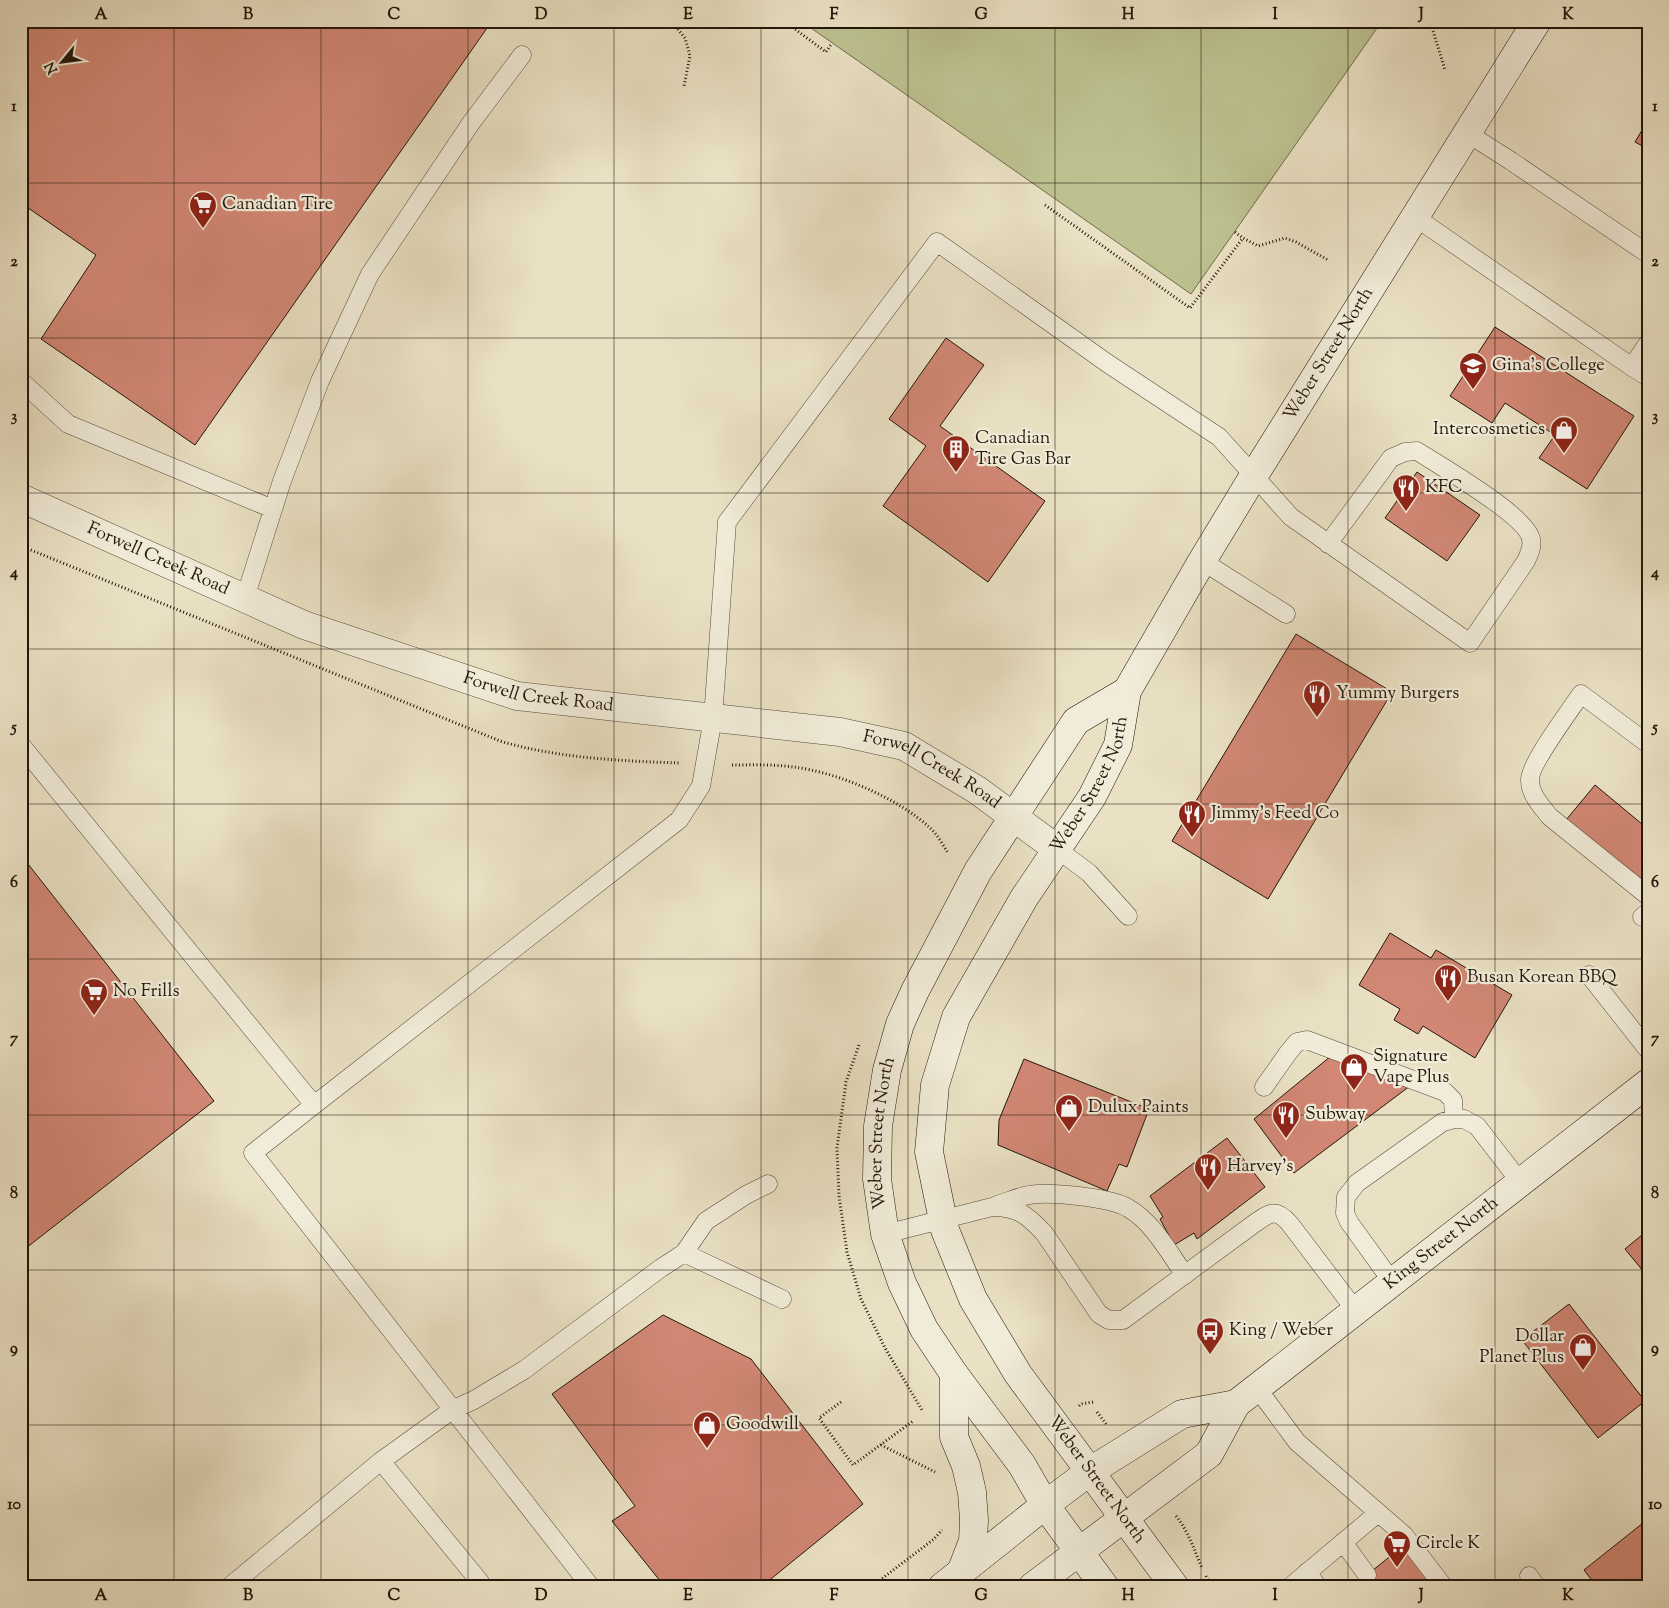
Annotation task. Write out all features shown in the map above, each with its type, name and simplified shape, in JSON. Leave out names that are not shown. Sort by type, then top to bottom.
[{"type":"main road","name":"Weber Street North","points":[[1174,1587],[1018,1374],[973,1299],[945,1230],[929,1152],[935,1086],[956,1017],[1024,898],[1092,797],[1118,745],[1127,691],[1253,477],[1537,21]]},
{"type":"main road","name":"Forwell Creek Road","points":[[21,498],[304,625],[518,696],[840,732],[904,746],[977,790],[1057,849]]},
{"type":"main road","name":"Weber Street North","points":[[1106,1587],[1045,1505],[1022,1465],[954,1374],[924,1329],[905,1291],[885,1234],[878,1179],[878,1126],[886,1070],[900,1024],[915,991],[978,871],[1076,721],[1127,691]]},
{"type":"main road","name":"King Street North","points":[[1032,1587],[1209,1454],[1247,1396],[1648,1083]]},
{"type":"main road","points":[[951,1579],[974,1541],[970,1484],[966,1466],[954,1436],[954,1374]]},
{"type":"main road","name":"King Street North","points":[[951,1579],[1089,1472],[1182,1414],[1247,1396]]},
{"type":"lane","points":[[245,598],[282,481],[320,381],[370,274],[471,123],[522,55]]},
{"type":"lane","points":[[1467,133],[1648,254]]},
{"type":"lane","points":[[1416,217],[1648,377]]},
{"type":"lane","points":[[591,1587],[254,1153],[314,1104],[679,820],[701,786],[713,718],[727,522],[938,242],[1107,363],[1219,437],[1291,517],[1328,544],[1470,643],[1526,562],[1531,538],[1524,527],[1502,506],[1417,451],[1405,452],[1391,458],[1328,544]]},
{"type":"lane","points":[[1632,367],[1648,343]]},
{"type":"lane","points":[[21,381],[68,424],[273,509]]},
{"type":"lane","points":[[1202,561],[1286,614]]},
{"type":"lane","points":[[1648,744],[1581,694],[1536,762],[1529,778],[1530,786],[1538,802],[1550,817],[1648,896]]},
{"type":"lane","points":[[21,745],[314,1104]]},
{"type":"lane","points":[[1057,849],[1089,873],[1128,916]]},
{"type":"lane","points":[[1589,975],[1648,1050]]},
{"type":"lane","points":[[1264,1087],[1297,1042],[1307,1040],[1445,1092],[1452,1100],[1454,1119]]},
{"type":"lane","points":[[1393,1283],[1349,1222],[1345,1213],[1346,1197],[1356,1183],[1442,1122],[1464,1119],[1476,1126],[1521,1183]]},
{"type":"lane","points":[[229,1587],[381,1461],[452,1410],[474,1400],[524,1370],[684,1253],[706,1221],[746,1195],[768,1184]]},
{"type":"lane","points":[[885,1234],[992,1207],[1030,1195],[1051,1194],[1117,1203],[1129,1208],[1149,1226],[1185,1275]]},
{"type":"lane","points":[[992,1207],[1006,1207],[1019,1211],[1035,1223],[1044,1233],[1091,1304],[1099,1314],[1109,1320],[1123,1320],[1267,1215],[1278,1213],[1290,1224],[1356,1311]]},
{"type":"lane","points":[[684,1253],[782,1299]]},
{"type":"lane","points":[[1247,1396],[1404,1535],[1444,1587]]},
{"type":"lane","points":[[381,1461],[480,1582],[474,1587]]},
{"type":"lane","points":[[1290,1587],[1378,1513]]},
{"type":"lane","points":[[1343,1542],[1367,1575]]},
{"type":"lane","points":[[1307,1572],[1318,1587]]},
{"type":"path","points":[[21,31],[28,21]]},
{"type":"path","points":[[671,21],[685,38],[690,56],[684,86]]},
{"type":"path","points":[[784,21],[826,52],[832,43]]},
{"type":"path","points":[[1430,21],[1445,70]]},
{"type":"path","points":[[1044,204],[1190,308],[1243,238]]},
{"type":"path","points":[[1235,232],[1258,246],[1285,238],[1328,260]]},
{"type":"path","points":[[841,1402],[819,1418],[853,1465],[913,1422]]},
{"type":"path","points":[[1081,1404],[1093,1402]]},
{"type":"path","points":[[881,1445],[940,1474]]},
{"type":"path","points":[[1183,1524],[1211,1587]]},
{"type":"path","points":[[871,1587],[934,1539],[946,1526]]},
{"type":"green space","points":[[801,21],[1382,21],[1191,294]]},
{"type":"building","name":"Canadian Tire","points":[[33,21],[492,21],[195,445],[41,339],[96,255],[21,203],[21,38]]},
{"type":"building","points":[[1648,120],[1648,149],[1635,142]]},
{"type":"building","points":[[1495,327],[1634,416],[1587,489],[1539,458],[1555,435],[1505,403],[1492,423],[1450,396]]},
{"type":"building","name":"Canadian Tire Gas Bar","points":[[946,338],[984,365],[940,426],[1045,501],[988,582],[883,506],[926,446],[889,419]]},
{"type":"building","points":[[1417,472],[1480,515],[1447,561],[1385,518]]},
{"type":"building","points":[[1296,634],[1392,692],[1268,899],[1172,841]]},
{"type":"building","points":[[1595,785],[1648,829],[1648,882],[1646,885],[1566,820]]},
{"type":"building","points":[[21,855],[214,1101],[21,1252]]},
{"type":"building","name":"Busan Korean BBQ","points":[[1390,933],[1431,958],[1436,950],[1512,995],[1475,1058],[1423,1026],[1418,1034],[1394,1020],[1400,1009],[1359,985]]},
{"type":"building","points":[[1331,1056],[1410,1086],[1294,1173],[1254,1119]]},
{"type":"building","name":"Dulux Paints","points":[[1024,1059],[1149,1109],[1127,1167],[1119,1164],[1107,1191],[998,1145],[999,1120]]},
{"type":"building","name":"Harvey's","points":[[1227,1138],[1265,1187],[1197,1239],[1194,1233],[1174,1245],[1160,1219],[1163,1217],[1150,1196]]},
{"type":"building","points":[[1648,1230],[1648,1277],[1625,1249]]},
{"type":"building","name":"Dollar Planet Plus","points":[[1569,1304],[1645,1401],[1598,1438],[1522,1340]]},
{"type":"building","name":"Goodwill","points":[[663,1315],[751,1359],[863,1504],[761,1587],[665,1587],[612,1521],[635,1506],[552,1394]]},
{"type":"building","points":[[1648,1519],[1648,1581],[1640,1587],[1597,1587],[1584,1570]]},
{"type":"building","points":[[1404,1545],[1437,1587],[1353,1587],[1367,1575]]},
{"type":"place","name":"Canadian Tire","points":[[203,229]]},
{"type":"place","name":"Gina's College","points":[[1473,390]]},
{"type":"place","name":"Intercosmetics","points":[[1564,454]]},
{"type":"place","name":"Canadian Tire Gas Bar","points":[[956,473]]},
{"type":"place","name":"KFC","points":[[1406,512]]},
{"type":"place","name":"Yummy Burgers","points":[[1317,718]]},
{"type":"place","name":"Jimmy's Feed Co","points":[[1192,838]]},
{"type":"place","name":"Busan Korean BBQ","points":[[1448,1002]]},
{"type":"place","name":"No Frills","points":[[94,1016]]},
{"type":"place","name":"Signature Vape Plus","points":[[1354,1091]]},
{"type":"place","name":"Dulux Paints","points":[[1069,1132]]},
{"type":"place","name":"Subway","points":[[1286,1139]]},
{"type":"place","name":"Harvey's","points":[[1208,1191]]},
{"type":"place","name":"King / Weber","points":[[1210,1355]]},
{"type":"place","name":"Dollar Planet Plus","points":[[1583,1371]]},
{"type":"place","name":"Goodwill","points":[[707,1449]]},
{"type":"place","name":"Circle K","points":[[1397,1568]]}]
